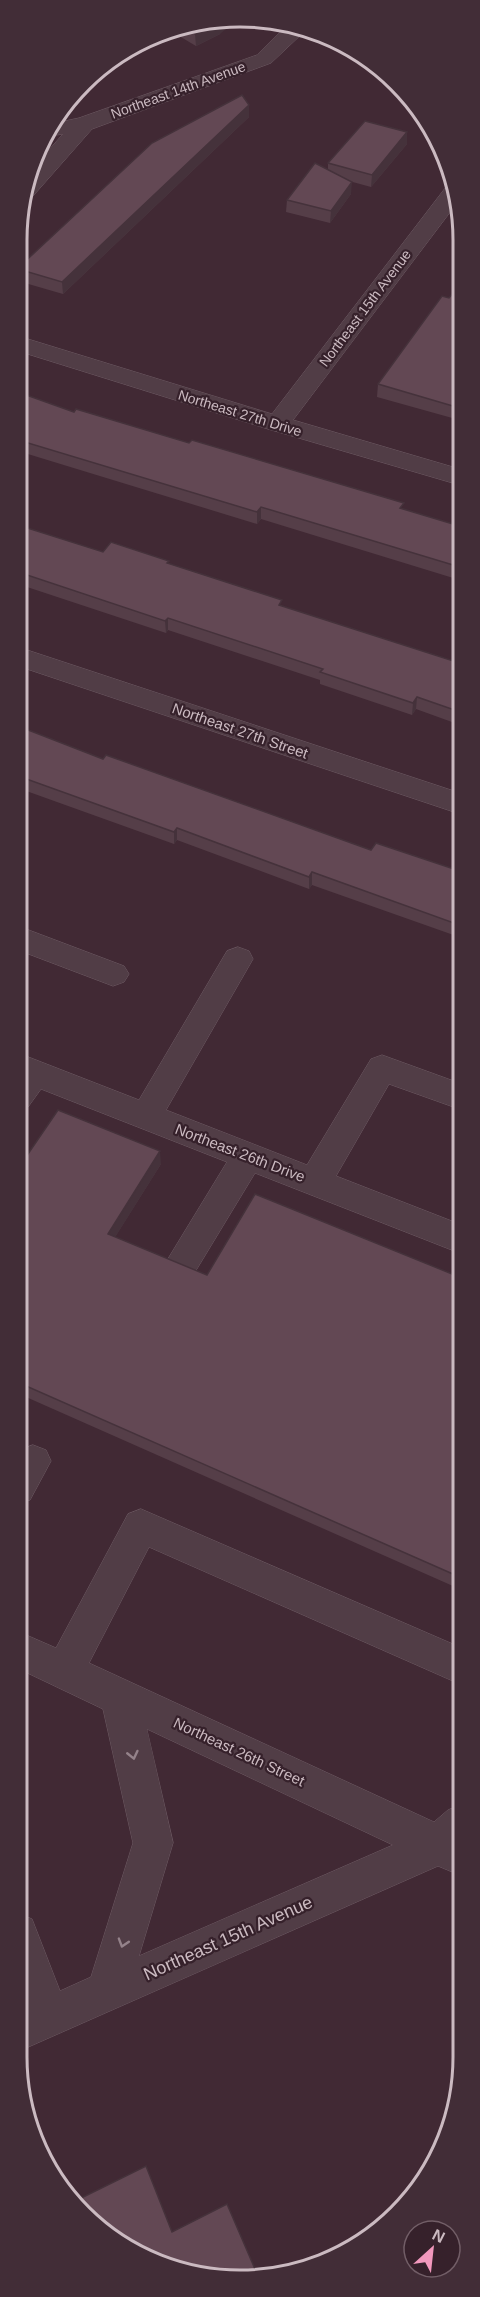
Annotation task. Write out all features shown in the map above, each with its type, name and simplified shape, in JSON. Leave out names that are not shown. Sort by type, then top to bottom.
[{"type":"street","name":"Northeast 14th Avenue","points":[[59,129],[84,124],[264,59],[291,33]]},
{"type":"street","points":[[36,177],[84,124]]},
{"type":"street","name":"Northeast 15th Avenue","points":[[277,424],[449,198]]},
{"type":"street","name":"Northeast 27th Drive","points":[[27,346],[277,424],[453,475]]},
{"type":"street","name":"Northeast 27th Street","points":[[27,659],[453,802]]},
{"type":"street","points":[[27,941],[113,974]]},
{"type":"street","points":[[146,1116],[238,959]]},
{"type":"street","points":[[315,1182],[382,1068],[453,1094]]},
{"type":"street","name":"Northeast 26th Drive","points":[[27,1080],[146,1116],[453,1236]]},
{"type":"street","points":[[183,1262],[248,1156]]},
{"type":"street","points":[[64,1671],[141,1526],[453,1663]]},
{"type":"street","name":"Northeast 26th Street","points":[[27,1654],[120,1697],[453,1842]]},
{"type":"street","points":[[108,1990],[153,1843],[120,1697]]},
{"type":"street","name":"Northeast 15th Avenue","points":[[33,2024],[453,1842]]},
{"type":"street","points":[[27,1990],[33,2024]]},
{"type":"building","points":[[242,95],[249,105],[62,282],[27,272],[27,260],[152,143]]},
{"type":"building","points":[[365,121],[407,132],[372,175],[328,163]]},
{"type":"building","points":[[315,163],[352,182],[331,211],[287,200]]},
{"type":"building","points":[[453,293],[453,406],[378,384],[442,296],[449,298]]},
{"type":"building","points":[[27,395],[74,412],[76,409],[189,443],[192,440],[404,503],[400,508],[453,524],[453,565],[261,507],[257,512],[27,443]]},
{"type":"building","points":[[27,528],[103,552],[111,542],[169,561],[167,563],[282,600],[279,605],[453,661],[453,710],[417,697],[413,703],[320,672],[323,669],[168,618],[165,621],[27,575]]},
{"type":"building","points":[[27,729],[103,759],[106,755],[371,850],[376,843],[453,869],[453,923],[312,872],[309,877],[177,828],[174,832],[27,779]]},
{"type":"building","points":[[58,1110],[160,1151],[108,1234],[207,1275],[255,1194],[453,1274],[453,1574],[27,1386],[27,1155]]},
{"type":"building","points":[[146,2166],[172,2232],[227,2204],[255,2270],[226,2270],[198,2266],[158,2254],[110,2226],[81,2198]]}]
